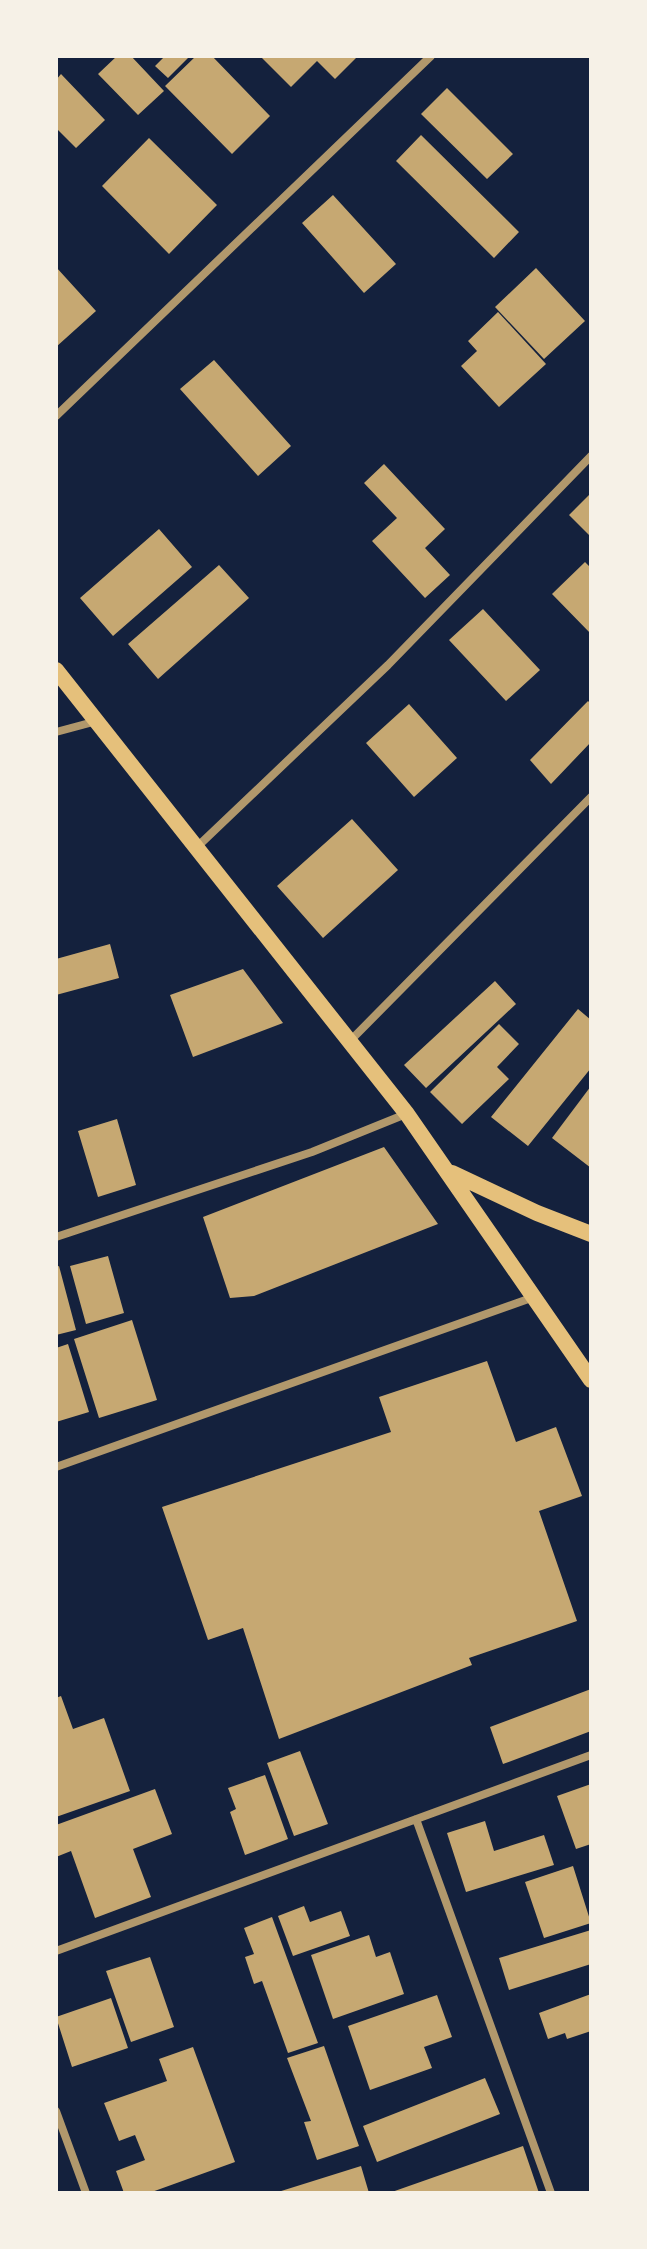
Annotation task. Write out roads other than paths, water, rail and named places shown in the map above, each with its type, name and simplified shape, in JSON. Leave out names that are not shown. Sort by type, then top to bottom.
[{"type":"main road","points":[[56,670],[451,1172],[591,1380]]},
{"type":"main road","points":[[451,1172],[523,1207],[591,1234]]},
{"type":"street","points":[[56,416],[431,56]]},
{"type":"street","points":[[196,848],[388,665],[591,456]]},
{"type":"street","points":[[56,732],[97,721]]},
{"type":"street","points":[[350,1041],[591,797]]},
{"type":"street","points":[[56,1237],[312,1152],[407,1114]]},
{"type":"street","points":[[56,1467],[535,1297]]},
{"type":"street","points":[[56,1951],[591,1755]]},
{"type":"street","points":[[416,1819],[551,2193]]},
{"type":"street","points":[[56,2111],[86,2193]]}]
